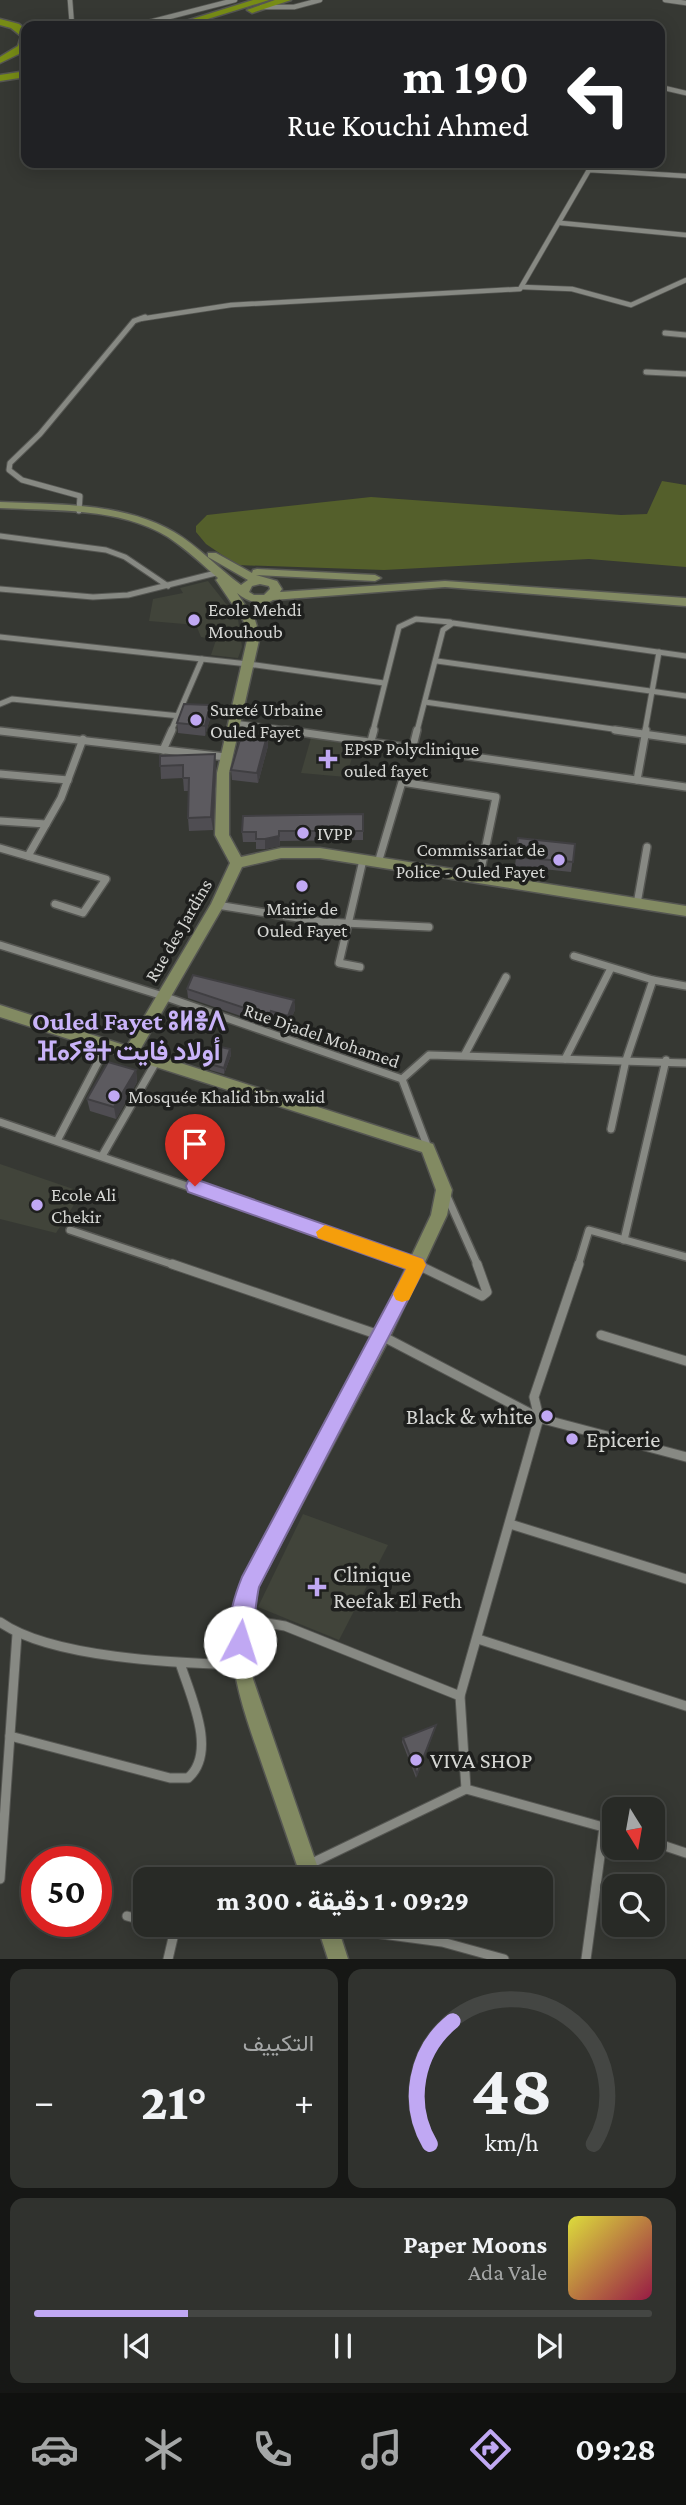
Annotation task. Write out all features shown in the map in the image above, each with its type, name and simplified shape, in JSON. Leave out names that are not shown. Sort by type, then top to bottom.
[{"type":"highway","points":[[205,21],[286,0]]},
{"type":"highway","points":[[0,15],[21,21]]},
{"type":"highway","points":[[0,22],[15,26],[21,31]]},
{"type":"highway","points":[[0,62],[21,49]]},
{"type":"highway","points":[[0,62],[21,62]]},
{"type":"highway","points":[[0,71],[21,68]]},
{"type":"highway","points":[[0,78],[21,75]]},
{"type":"main road","points":[[0,503],[140,515],[161,522],[233,569],[256,580],[269,581],[274,593]]},
{"type":"main road","points":[[79,509],[148,524],[170,534],[256,599],[274,593],[375,578]]},
{"type":"main road","points":[[203,561],[216,573],[249,620]]},
{"type":"main road","points":[[233,569],[375,578],[491,578],[686,594]]},
{"type":"main road","points":[[256,580],[247,584],[244,592],[254,636],[232,723],[223,773],[222,835],[237,863],[281,853],[320,853],[686,911]]},
{"type":"main road","points":[[249,620],[274,593],[446,584],[537,588],[686,602]]},
{"type":"main road","name":"Rue des Jardins","points":[[131,1052],[217,905],[237,863]]},
{"type":"main road","points":[[0,1011],[428,1148],[444,1190],[439,1215],[417,1265],[250,1584],[241,1619],[240,1665],[247,1693],[308,1867]]},
{"type":"main road","points":[[331,1937],[338,1959]]},
{"type":"street","points":[[69,0],[71,21]]},
{"type":"street","points":[[153,21],[235,0]]},
{"type":"street","points":[[263,4],[295,7],[320,0]]},
{"type":"street","points":[[665,0],[686,3]]},
{"type":"street","points":[[665,88],[686,93]]},
{"type":"street","points":[[522,287],[591,169],[686,176]]},
{"type":"street","points":[[561,223],[686,235]]},
{"type":"street","points":[[79,509],[80,496],[22,480],[9,470],[10,463],[40,435],[134,321],[152,315],[231,305],[513,290],[522,287],[572,289],[631,305],[674,283],[686,280]]},
{"type":"street","points":[[665,333],[686,335]]},
{"type":"street","points":[[646,372],[686,374]]},
{"type":"street","points":[[0,536],[106,550],[125,557],[168,586]]},
{"type":"street","points":[[0,589],[93,597],[128,595],[216,573]]},
{"type":"street","points":[[372,741],[384,683],[402,623],[418,619],[453,623],[686,656]]},
{"type":"street","points":[[413,746],[437,662],[443,630],[453,623]]},
{"type":"street","points":[[0,637],[248,664],[384,683]]},
{"type":"street","points":[[637,780],[659,652]]},
{"type":"street","points":[[163,750],[180,716],[202,659]]},
{"type":"street","points":[[437,662],[686,696]]},
{"type":"street","points":[[0,704],[12,699],[180,716]]},
{"type":"street","points":[[425,702],[686,740]]},
{"type":"street","points":[[232,723],[413,746],[686,787]]},
{"type":"street","points":[[0,731],[226,757]]},
{"type":"street","points":[[28,856],[68,780],[83,739]]},
{"type":"street","points":[[0,774],[68,780]]},
{"type":"street","points":[[378,863],[401,782],[496,797],[478,879]]},
{"type":"street","points":[[0,821],[46,824]]},
{"type":"street","points":[[636,904],[647,847]]},
{"type":"street","points":[[0,848],[106,879],[83,913],[55,904]]},
{"type":"street","points":[[360,967],[339,963],[363,860]]},
{"type":"street","points":[[217,905],[256,914],[348,922],[380,928],[429,927]]},
{"type":"street","name":"Rue Djadel Mohamed","points":[[0,945],[163,996],[402,1079],[428,1148]]},
{"type":"street","points":[[574,956],[653,980],[686,986]]},
{"type":"street","points":[[565,1059],[611,968]]},
{"type":"street","points":[[465,1055],[487,1008],[506,977]]},
{"type":"street","points":[[611,1129],[626,1060],[653,980]]},
{"type":"street","points":[[57,1141],[107,1045]]},
{"type":"street","points":[[402,1079],[429,1055],[666,1060],[686,1063]]},
{"type":"street","points":[[624,1240],[666,1060]]},
{"type":"street","points":[[102,1156],[156,1062]]},
{"type":"street","points":[[0,1122],[417,1265],[482,1296],[487,1292],[444,1190]]},
{"type":"street","points":[[70,1230],[382,1336],[539,1418],[686,1457]]},
{"type":"street","points":[[466,1789],[460,1696],[539,1418],[534,1397],[563,1318],[589,1230],[686,1256]]},
{"type":"street","points":[[601,1335],[686,1361]]},
{"type":"street","points":[[510,1524],[686,1579]]},
{"type":"street","points":[[241,1619],[285,1626],[460,1696]]},
{"type":"street","points":[[0,1622],[17,1634],[85,1650],[180,1663],[240,1665]]},
{"type":"street","points":[[0,1879],[17,1634]]},
{"type":"street","points":[[478,1639],[686,1706]]},
{"type":"street","points":[[10,1736],[170,1778],[186,1778],[199,1768],[204,1751],[180,1663]]},
{"type":"street","points":[[321,1867],[466,1789],[602,1826]]},
{"type":"street","points":[[665,1846],[686,1853]]},
{"type":"street","points":[[586,1959],[603,1860]]},
{"type":"street","points":[[127,1916],[133,1918]]},
{"type":"street","points":[[168,1959],[173,1937]]},
{"type":"street","points":[[406,1937],[442,1942],[504,1959]]},
{"type":"shaded area","name":"Ecole Mehdi Mouhoub","points":[[208,581],[238,619],[242,647],[238,658],[211,655],[216,640],[201,637],[196,625],[149,621],[153,599],[183,593],[180,588]]},
{"type":"shaded area","name":"EPSP Polyclinique ouled fayet","points":[[311,738],[356,745],[346,777],[301,773]]},
{"type":"shaded area","name":"Ecole Ali Chekir","points":[[0,1164],[82,1192],[56,1233],[0,1219]]},
{"type":"shaded area","name":"Clinique Reefak El Feth","points":[[303,1514],[388,1545],[339,1640],[258,1607]]},
{"type":"green space","points":[[662,481],[686,485],[686,567],[589,559],[384,570],[237,565],[206,544],[196,532],[196,526],[207,515],[371,497],[621,515],[647,514]]},
{"type":"building","points":[[184,704],[210,705],[205,726],[177,723]]},
{"type":"building","points":[[242,733],[267,736],[257,773],[231,770]]},
{"type":"building","points":[[215,754],[211,817],[188,818],[189,778],[183,778],[183,765],[160,766],[160,756]]},
{"type":"building","points":[[363,814],[363,831],[279,831],[279,836],[265,839],[256,839],[256,832],[242,832],[243,816]]},
{"type":"building","points":[[518,838],[575,844],[573,862],[516,857]]},
{"type":"building","points":[[193,975],[294,1000],[288,1016],[271,1011],[269,1016],[187,989]]},
{"type":"building","points":[[216,1046],[230,1049],[224,1068],[210,1064]]},
{"type":"building","points":[[108,1062],[136,1070],[114,1107],[87,1099]]},
{"type":"building","name":"VIVA SHOP","points":[[436,1725],[417,1774],[403,1738]]},
{"type":"slow traffic","points":[[325,1232],[417,1265],[402,1294]]},
{"type":"place","name":"Ecole Mehdi Mouhoub","points":[[194,620]]},
{"type":"place","name":"Sureté Urbaine Ouled Fayet","points":[[196,720]]},
{"type":"place","name":"EPSP Polyclinique ouled fayet","points":[[328,759]]},
{"type":"place","name":"IVPP","points":[[303,833]]},
{"type":"place","name":"Commissariat de Police - Ouled Fayet","points":[[559,860]]},
{"type":"place","name":"Mairie de Ouled Fayet","points":[[302,886]]},
{"type":"place","name":"Mosquée Khalid ibn walid","points":[[114,1096]]},
{"type":"place","name":"Ecole Ali Chekir","points":[[37,1205]]},
{"type":"place","name":"Black & white","points":[[547,1416]]},
{"type":"place","name":"Epicerie","points":[[572,1439]]},
{"type":"place","name":"Clinique Reefak El Feth","points":[[317,1587]]},
{"type":"place","name":"VIVA SHOP","points":[[416,1760]]},
{"type":"district","name":"Ouled Fayet ⵓⵍⴻⴷ ⴼⴰⵢⴻⵜ أولاد فايت","points":[[129,1036]]},
{"type":"route","points":[[195,1186],[417,1265],[250,1584],[241,1619],[240,1642]]}]
